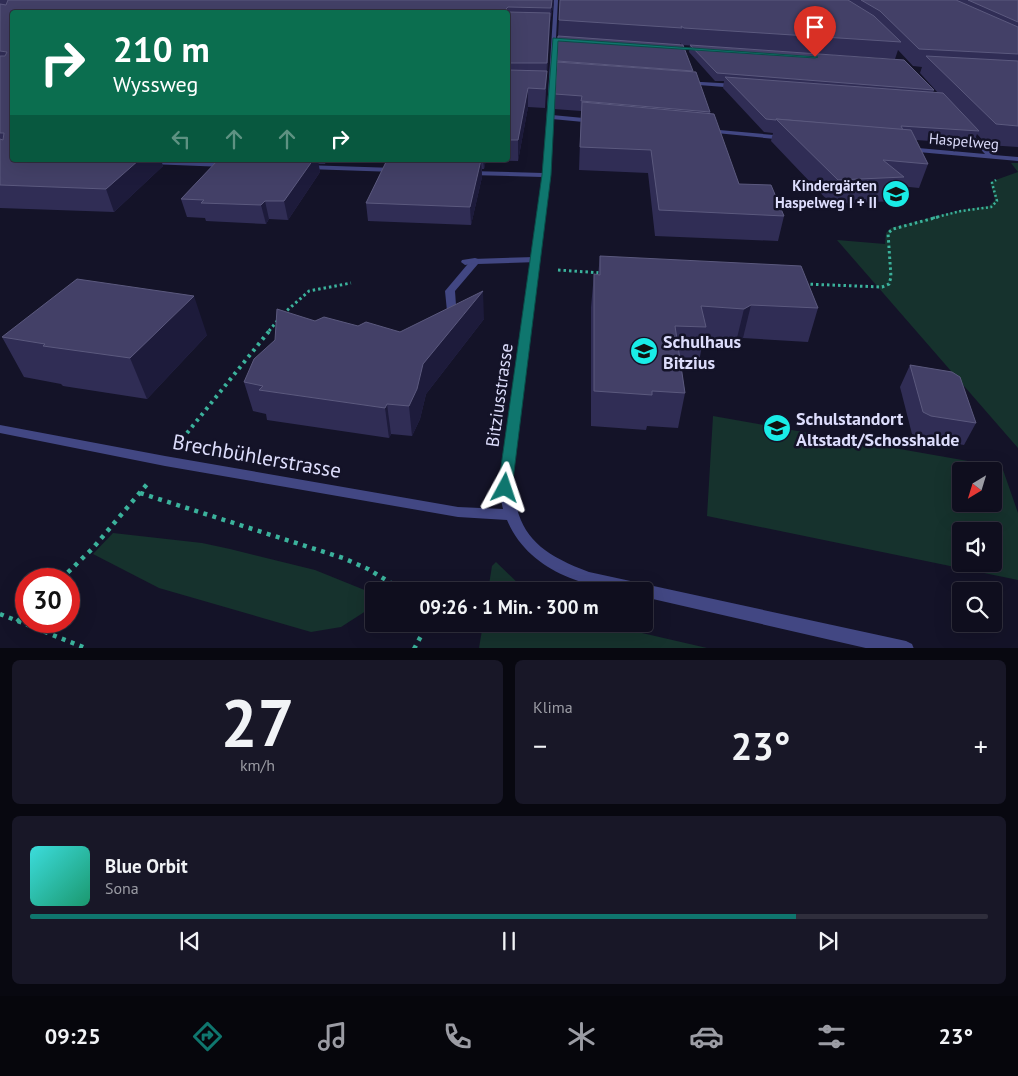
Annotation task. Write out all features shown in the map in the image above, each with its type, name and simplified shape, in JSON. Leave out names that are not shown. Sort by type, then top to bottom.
[{"type":"street","name":"Bitziusstrasse","points":[[556,0],[551,26],[558,39],[555,72],[548,85],[550,117],[546,175],[506,475],[506,502],[509,515],[516,530],[532,548],[548,561],[588,578],[906,648]]},
{"type":"street","points":[[682,82],[740,86]]},
{"type":"street","points":[[550,117],[602,122]]},
{"type":"street","points":[[959,122],[991,156]]},
{"type":"street","points":[[698,130],[796,139]]},
{"type":"street","name":"Haspelweg","points":[[903,148],[1018,159]]},
{"type":"street","points":[[138,162],[236,165]]},
{"type":"street","points":[[295,167],[402,170]]},
{"type":"street","points":[[461,172],[546,175]]},
{"type":"street","points":[[464,262],[535,260]]},
{"type":"street","points":[[447,322],[450,291],[475,261]]},
{"type":"street","name":"Brechbühlerstrasse","points":[[0,429],[165,461],[448,510],[509,515]]},
{"type":"path","points":[[795,284],[882,288],[889,284],[891,277],[887,238],[892,229],[961,211],[991,206],[997,200],[992,183],[999,178]]},
{"type":"path","points":[[556,270],[606,273]]},
{"type":"path","points":[[187,433],[288,308],[309,291],[352,283]]},
{"type":"path","points":[[73,568],[93,548],[150,479]]},
{"type":"path","points":[[140,493],[266,531],[343,558],[368,569],[389,582]]},
{"type":"path","points":[[0,614],[15,621]]},
{"type":"path","points":[[414,648],[421,632]]},
{"type":"path","points":[[47,633],[88,648]]},
{"type":"green space","points":[[1011,163],[1018,163],[1018,172]]},
{"type":"green space","points":[[1018,172],[1018,448],[837,240],[885,244],[886,233],[891,228],[960,210],[989,206],[995,200],[990,182]]},
{"type":"green space","points":[[713,416],[974,462],[952,462],[952,512],[1002,512],[1002,467],[1018,513],[1018,580],[979,572],[1002,572],[1002,522],[952,522],[952,566],[707,516]]},
{"type":"green space","points":[[113,533],[202,543],[315,570],[365,590],[365,612],[341,627],[311,632],[159,588],[93,554]]},
{"type":"green space","points":[[496,562],[517,582],[489,582],[492,566]]},
{"type":"green space","points":[[482,632],[638,632],[707,648],[479,648]]},
{"type":"building","points":[[8,0],[552,0],[551,8],[508,7],[507,10],[10,10],[10,162],[137,162],[106,189],[0,185],[0,139],[3,140],[4,133],[0,133],[0,56],[5,56],[7,52],[0,51],[0,4],[6,5]]},
{"type":"building","points":[[560,0],[848,0],[874,16],[901,42],[684,28],[681,26],[682,28],[559,20]]},
{"type":"building","points":[[861,0],[956,0],[1018,27],[1018,54],[919,49],[880,11]]},
{"type":"building","points":[[968,0],[1018,0],[1018,22]]},
{"type":"building","points":[[510,12],[550,13],[547,63],[510,63]]},
{"type":"building","points":[[558,36],[683,45],[693,71],[557,61]]},
{"type":"building","points":[[690,45],[904,60],[934,90],[717,73]]},
{"type":"building","points":[[926,56],[1018,61],[1018,126],[996,124]]},
{"type":"building","points":[[557,62],[696,72],[710,112],[581,101],[582,96],[555,94]]},
{"type":"building","points":[[510,70],[547,71],[545,89],[528,88],[518,140],[510,140]]},
{"type":"building","points":[[725,77],[943,93],[979,131],[901,126],[903,130],[766,119]]},
{"type":"building","points":[[582,102],[714,114],[739,184],[771,185],[784,216],[659,210],[651,150],[580,147]]},
{"type":"building","points":[[776,119],[911,130],[928,164],[883,160],[904,177],[838,180]]},
{"type":"building","points":[[216,162],[312,162],[284,201],[265,201],[261,205],[201,203],[204,200],[181,199]]},
{"type":"building","points":[[386,162],[481,162],[470,207],[366,203]]},
{"type":"building","points":[[600,256],[801,266],[818,308],[751,305],[744,309],[701,306],[706,327],[675,326],[685,393],[652,391],[652,395],[594,391],[594,274],[600,275]]},
{"type":"building","points":[[77,279],[194,296],[130,358],[43,346],[45,344],[2,337]]},
{"type":"building","points":[[483,291],[423,364],[417,389],[409,406],[387,404],[385,408],[259,390],[263,386],[244,382],[254,359],[275,340],[277,309],[315,321],[324,317],[358,326],[366,322],[400,332]]},
{"type":"building","points":[[910,365],[952,372],[960,377],[976,423],[931,416],[923,412]]},
{"type":"place","name":"Kindergärten Haspelweg I + II","points":[[896,194]]},
{"type":"place","name":"Schulhaus Bitzius","points":[[644,351]]},
{"type":"place","name":"Schulstandort Altstadt/Schosshalde","points":[[777,428]]},
{"type":"route","points":[[505,488],[546,175],[555,39],[815,57]]}]
